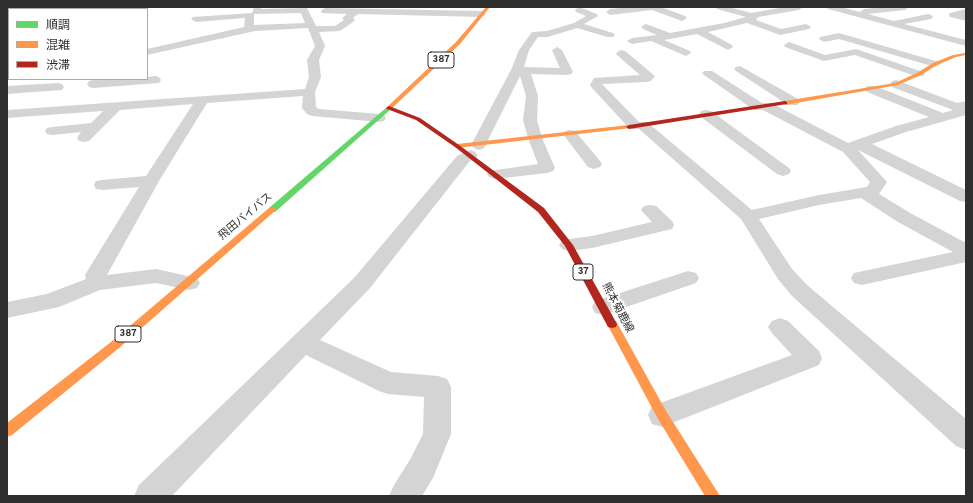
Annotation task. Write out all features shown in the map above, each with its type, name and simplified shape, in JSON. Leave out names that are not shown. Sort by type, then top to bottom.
[{"type":"main road","name":"飛田バイパス","points":[[7,431],[116,345],[379,118],[458,43],[485,11]]},
{"type":"main road","points":[[469,149],[535,138],[639,125],[871,89],[896,84],[919,74],[935,64],[955,56],[966,54]]},
{"type":"main road","name":"熊本菊鹿線","points":[[389,108],[418,119],[469,149],[495,174],[541,210],[569,244],[662,415],[713,496]]},
{"type":"street","points":[[258,7],[256,12],[304,10],[313,27],[320,46],[312,60],[312,67],[315,77],[309,92],[309,108],[317,113],[379,118]]},
{"type":"street","points":[[150,496],[362,283],[463,159],[521,71],[524,50],[535,34],[548,34],[565,30],[577,25],[583,20],[610,12],[653,7],[682,18]]},
{"type":"street","points":[[720,7],[780,32],[806,27]]},
{"type":"street","points":[[632,41],[699,31],[800,7]]},
{"type":"street","points":[[836,7],[856,14],[966,43]]},
{"type":"street","points":[[856,14],[904,7]]},
{"type":"street","points":[[579,10],[594,16]]},
{"type":"street","points":[[784,10],[805,16]]},
{"type":"street","points":[[325,11],[485,11]]},
{"type":"street","points":[[148,52],[250,29],[313,27],[337,29],[350,20],[347,18],[355,12]]},
{"type":"street","points":[[610,12],[627,19]]},
{"type":"street","points":[[966,12],[953,15],[966,18]]},
{"type":"street","points":[[196,19],[250,15],[250,29]]},
{"type":"street","points":[[892,23],[928,17]]},
{"type":"street","points":[[577,25],[610,35]]},
{"type":"street","points":[[646,27],[669,36]]},
{"type":"street","points":[[565,30],[585,38]]},
{"type":"street","points":[[699,31],[728,47]]},
{"type":"street","points":[[905,37],[952,31]]},
{"type":"street","points":[[228,34],[229,46]]},
{"type":"street","points":[[824,39],[839,36],[935,64]]},
{"type":"street","points":[[652,38],[686,53]]},
{"type":"street","points":[[179,57],[182,45]]},
{"type":"street","points":[[789,45],[824,58],[856,52],[919,74]]},
{"type":"street","points":[[521,71],[567,72],[557,50]]},
{"type":"street","points":[[621,53],[649,76],[647,78],[598,81],[596,85],[639,125],[748,216],[781,267],[799,290],[966,437]]},
{"type":"street","points":[[740,69],[793,102]]},
{"type":"street","points":[[495,174],[547,168],[535,138],[530,120],[532,96],[521,71]]},
{"type":"street","points":[[708,72],[762,106],[966,196]]},
{"type":"street","points":[[67,110],[95,81],[155,80]]},
{"type":"street","points":[[896,84],[956,107],[966,105]]},
{"type":"street","points":[[7,90],[58,87]]},
{"type":"street","points":[[871,89],[966,126]]},
{"type":"street","points":[[7,114],[202,101],[309,92]]},
{"type":"street","points":[[97,283],[96,275],[151,180],[202,101]]},
{"type":"street","points":[[84,138],[115,106]]},
{"type":"street","points":[[854,146],[901,129],[966,111]]},
{"type":"street","points":[[706,114],[783,171]]},
{"type":"street","points":[[52,131],[94,127]]},
{"type":"street","points":[[570,134],[594,164]]},
{"type":"street","points":[[748,216],[819,200],[873,191],[879,182],[854,146]]},
{"type":"street","points":[[102,186],[151,180]]},
{"type":"street","points":[[865,193],[905,218],[966,252]]},
{"type":"street","points":[[569,244],[592,242],[665,225],[650,210]]},
{"type":"street","points":[[862,278],[966,256]]},
{"type":"street","points":[[7,310],[51,301],[97,283],[156,276],[189,282]]},
{"type":"street","points":[[603,307],[688,278]]},
{"type":"street","points":[[662,415],[810,358],[780,327]]},
{"type":"street","points":[[302,342],[388,383],[438,387],[437,434],[422,468],[405,496]]},
{"type":"traffic: fast","points":[[272,210],[388,109]]},
{"type":"traffic: slow","points":[[388,109],[458,43],[488,7]]},
{"type":"traffic: slow","points":[[785,103],[896,84],[919,74],[935,64],[955,56],[966,54]]},
{"type":"traffic: slow","points":[[457,146],[629,127]]},
{"type":"traffic: slow","points":[[7,431],[115,345],[272,210]]},
{"type":"traffic: slow","points":[[612,324],[662,415],[713,496]]},
{"type":"traffic: jam","points":[[629,127],[785,103]]},
{"type":"traffic: jam","points":[[389,108],[418,119],[457,146],[541,210],[569,245],[612,324]]}]
